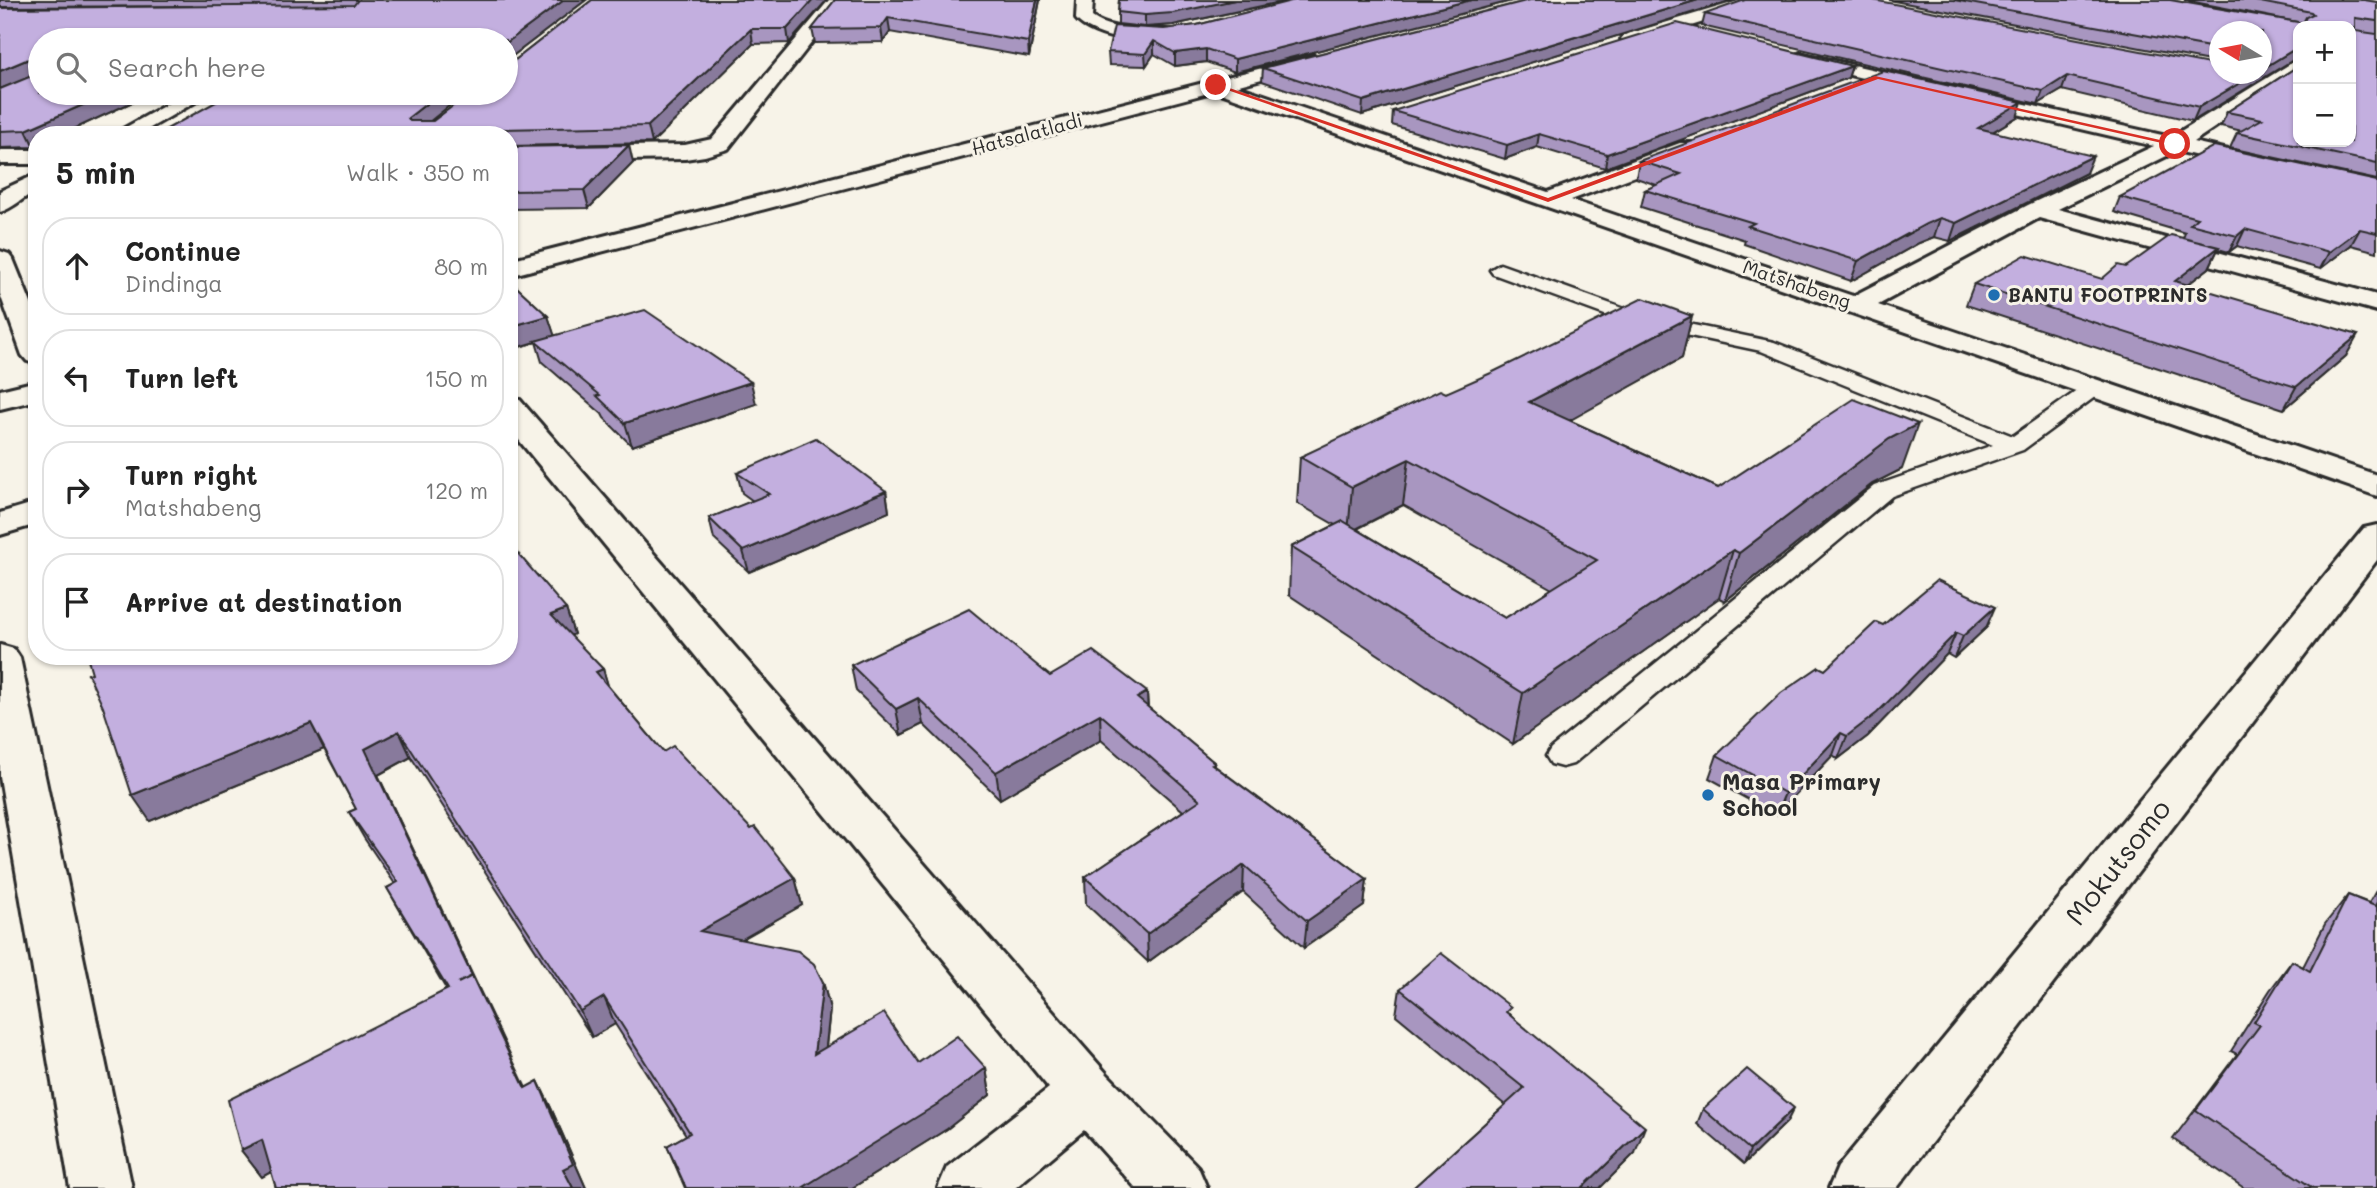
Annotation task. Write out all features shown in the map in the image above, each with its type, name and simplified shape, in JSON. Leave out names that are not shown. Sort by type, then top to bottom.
[{"type":"street","points":[[518,155],[664,154],[705,150],[720,144],[836,0]]},
{"type":"street","points":[[1085,0],[1084,19],[1091,27],[1106,32],[1134,36],[1178,31]]},
{"type":"street","points":[[1607,47],[1759,0]]},
{"type":"street","points":[[1672,26],[1711,36]]},
{"type":"street","points":[[1775,51],[1877,77],[2269,166]]},
{"type":"street","name":"Hatsalatladi","points":[[518,266],[1334,54]]},
{"type":"street","points":[[2272,81],[2293,67]]},
{"type":"street","points":[[1839,91],[1877,77]]},
{"type":"street","points":[[1857,305],[2036,210],[2175,144],[2267,84]]},
{"type":"street","name":"Matshabeng","points":[[1216,85],[2377,485]]},
{"type":"street","points":[[139,126],[178,105]]},
{"type":"street","points":[[1344,130],[1370,122]]},
{"type":"street","points":[[1548,200],[1713,139]]},
{"type":"street","points":[[0,157],[28,156]]},
{"type":"street","points":[[0,205],[8,196],[28,186]]},
{"type":"street","points":[[2036,210],[2377,303]]},
{"type":"street","points":[[0,259],[28,332]]},
{"type":"street","points":[[0,400],[28,392]]},
{"type":"street","points":[[518,418],[1087,1092],[1176,1188]]},
{"type":"street","points":[[0,524],[28,516]]},
{"type":"street","name":"Mokutsomo","points":[[1860,1188],[2377,536]]},
{"type":"street","points":[[0,658],[101,1188]]},
{"type":"street","points":[[969,1188],[1087,1092]]},
{"type":"lane","points":[[1500,270],[1631,318],[1767,346],[2015,445]]},
{"type":"lane","points":[[1562,756],[1883,491],[2015,445],[2096,388]]},
{"type":"building","points":[[358,0],[564,0],[518,34],[518,28],[28,28],[28,59],[0,71],[0,8],[354,5]]},
{"type":"building","points":[[592,0],[813,0],[787,29],[751,29],[648,126],[518,129],[518,126],[172,126],[210,105],[425,105],[408,118],[410,121],[433,121],[454,105],[518,105],[518,58]]},
{"type":"building","points":[[835,0],[1037,0],[1028,42],[888,18],[881,28],[812,29]]},
{"type":"building","points":[[1119,0],[1235,0],[1173,13],[1145,15],[1118,12]]},
{"type":"building","points":[[1295,0],[1471,0],[1235,59],[1206,49],[1175,53],[1154,41],[1145,54],[1108,52],[1114,26],[1164,29],[1197,25]]},
{"type":"building","points":[[1530,0],[1698,0],[1363,101],[1263,68]]},
{"type":"building","points":[[1745,0],[1873,0],[2209,64],[2209,84],[2238,84],[2199,107],[2067,76],[2043,91],[1705,14]]},
{"type":"building","points":[[1954,0],[2170,0],[2293,21],[2293,50],[2272,63],[2272,21],[2209,21],[2209,47]]},
{"type":"building","points":[[2250,0],[2377,2],[2377,21],[2355,18],[2355,21],[2304,21],[2313,14],[2311,12]]},
{"type":"building","points":[[1677,23],[1852,66],[1607,154],[1539,134],[1507,145],[1393,111]]},
{"type":"building","points":[[2356,31],[2377,34],[2377,163],[2302,147],[2356,147]]},
{"type":"building","points":[[2293,69],[2293,145],[2237,133],[2262,119],[2227,112]]},
{"type":"building","points":[[1883,71],[2022,102],[1978,128],[2093,156],[1956,223],[1940,218],[1926,224],[1858,261],[1748,226],[1754,223],[1645,190],[1681,174],[1639,161]]},
{"type":"building","points":[[28,77],[28,105],[83,105],[35,126],[28,126],[26,130],[0,131],[0,89]]},
{"type":"building","points":[[629,145],[584,190],[518,191],[518,147]]},
{"type":"building","points":[[2214,146],[2377,181],[2377,233],[2360,229],[2329,252],[2245,229],[2237,236],[2190,224],[2197,218],[2120,197]]},
{"type":"building","points":[[2171,235],[2219,247],[2175,281],[2358,335],[2296,387],[1974,284],[2025,255],[2102,279],[2118,265],[2126,267]]},
{"type":"building","points":[[518,288],[548,316],[518,324]]},
{"type":"building","points":[[1643,298],[1692,316],[1529,402],[1718,488],[1854,399],[1918,424],[1889,439],[1739,553],[1733,550],[1523,693],[1291,547],[1343,521],[1505,618],[1597,560],[1409,459],[1352,487],[1300,457],[1440,390],[1446,393],[1491,373]]},
{"type":"building","points":[[645,310],[751,382],[625,423],[597,396],[600,395],[535,341]]},
{"type":"building","points":[[816,438],[886,491],[743,551],[709,518],[769,494],[737,473]]},
{"type":"building","points":[[518,553],[566,609],[551,615],[603,669],[596,672],[663,752],[673,746],[751,829],[755,827],[795,878],[700,931],[798,951],[814,964],[823,982],[814,1054],[884,1013],[918,1063],[957,1036],[986,1068],[941,1102],[802,1188],[686,1188],[667,1146],[690,1133],[604,997],[580,1011],[399,731],[365,749],[525,1088],[538,1081],[573,1164],[563,1169],[573,1188],[276,1188],[262,1140],[241,1150],[228,1100],[448,989],[387,888],[398,882],[349,812],[356,809],[311,723],[132,795],[103,707],[88,674],[92,673],[90,665],[518,665]]},
{"type":"building","points":[[1937,580],[1995,607],[1963,636],[1956,633],[1877,713],[1847,736],[1841,733],[1785,793],[1717,755],[1781,693],[1819,667],[1825,670],[1876,622],[1883,625]]},
{"type":"building","points":[[969,609],[1050,676],[1093,651],[1147,692],[1137,698],[1215,763],[1212,764],[1367,879],[1307,921],[1244,865],[1147,934],[1085,877],[1200,800],[1100,714],[996,772],[918,698],[896,709],[851,665]]},
{"type":"building","points":[[2348,895],[2375,906],[2377,902],[2377,1188],[2313,1188],[2196,1110],[2260,1025],[2254,1022],[2292,961],[2310,971]]},
{"type":"building","points":[[1441,953],[1511,1007],[1506,1012],[1645,1127],[1582,1188],[1413,1188],[1524,1088],[1400,989]]},
{"type":"building","points":[[1747,1069],[1794,1108],[1750,1150],[1703,1109]]},
{"type":"place","name":"BANTU FOOTPRINTS","points":[[1994,295]]},
{"type":"place","name":"Masa Primary School","points":[[1708,795]]},
{"type":"route","points":[[1216,85],[1548,200],[1877,77],[2175,144]]}]
